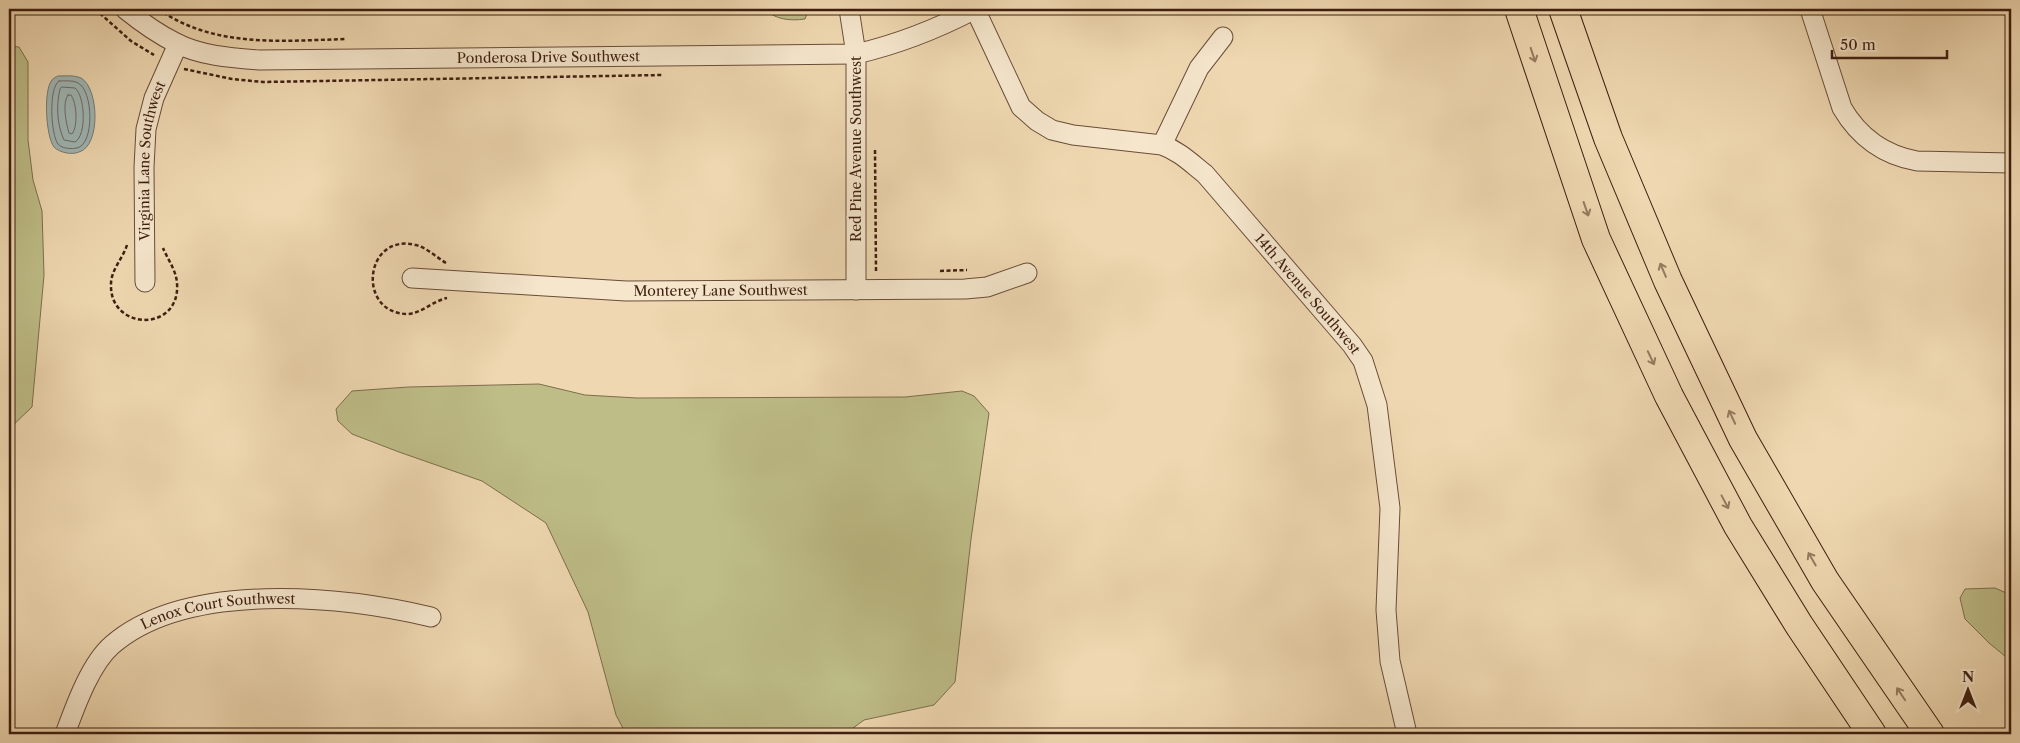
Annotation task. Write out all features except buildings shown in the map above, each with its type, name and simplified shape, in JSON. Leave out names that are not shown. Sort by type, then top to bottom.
[{"type":"highway","points":[[1519,9],[1539,74],[1596,238],[1669,396],[1738,526],[1798,625],[1872,734]]},
{"type":"highway","points":[[1563,9],[1608,138],[1641,218],[1668,281],[1743,439],[1825,581],[1930,734]]},
{"type":"street","name":"Ponderosa Drive Southwest","points":[[125,9],[154,30],[178,44],[223,56],[259,60],[856,54],[892,46],[942,26],[975,9]]},
{"type":"street","name":"Red Pine Avenue Southwest","points":[[849,9],[856,54],[856,290]]},
{"type":"street","name":"14th Avenue Southwest","points":[[975,9],[1021,107],[1037,121],[1052,130],[1073,135],[1162,145],[1173,149],[1205,174],[1363,360],[1377,404],[1390,508],[1386,610],[1390,662],[1408,734]]},
{"type":"street","points":[[1810,9],[1842,108],[1848,119],[1867,139],[1889,153],[1917,161],[2011,163]]},
{"type":"street","points":[[1162,145],[1199,68],[1223,36]]},
{"type":"street","name":"Virginia Lane Southwest","points":[[145,282],[144,167],[146,129],[154,98],[178,44]]},
{"type":"street","name":"Monterey Lane Southwest","points":[[412,278],[626,291],[856,290],[980,288],[1008,281],[1027,273]]},
{"type":"street","name":"Lenox Court Southwest","points":[[65,734],[78,699],[94,669],[112,645],[139,628],[160,618],[190,608],[224,602],[274,599],[358,603],[431,617]]},
{"type":"path","points":[[95,9],[131,41],[155,56]]},
{"type":"path","points":[[158,9],[187,25],[230,38],[252,41],[345,39]]},
{"type":"path","points":[[185,69],[232,79],[264,82],[669,74]]},
{"type":"path","points":[[874,143],[876,271]]},
{"type":"path","points":[[372,279],[375,264],[385,251],[404,244],[422,248],[448,264]]},
{"type":"shaded area","points":[[765,9],[809,9],[805,19],[794,20],[778,18]]},
{"type":"shaded area","points":[[9,46],[19,47],[28,62],[28,140],[33,180],[42,211],[44,275],[32,407],[9,429]]},
{"type":"shaded area","points":[[539,384],[585,395],[637,398],[905,397],[962,391],[974,396],[989,413],[971,539],[955,682],[934,705],[864,720],[845,734],[626,734],[616,715],[588,612],[546,523],[482,481],[352,434],[338,421],[336,409],[352,391],[408,387]]},
{"type":"shaded area","points":[[1995,588],[2011,595],[2011,661],[1989,643],[1965,619],[1960,598],[1965,589]]},
{"type":"water","points":[[58,76],[81,78],[87,84],[94,104],[94,129],[91,139],[86,148],[76,153],[59,151],[51,142],[49,134],[47,124],[47,93],[52,80]]}]
